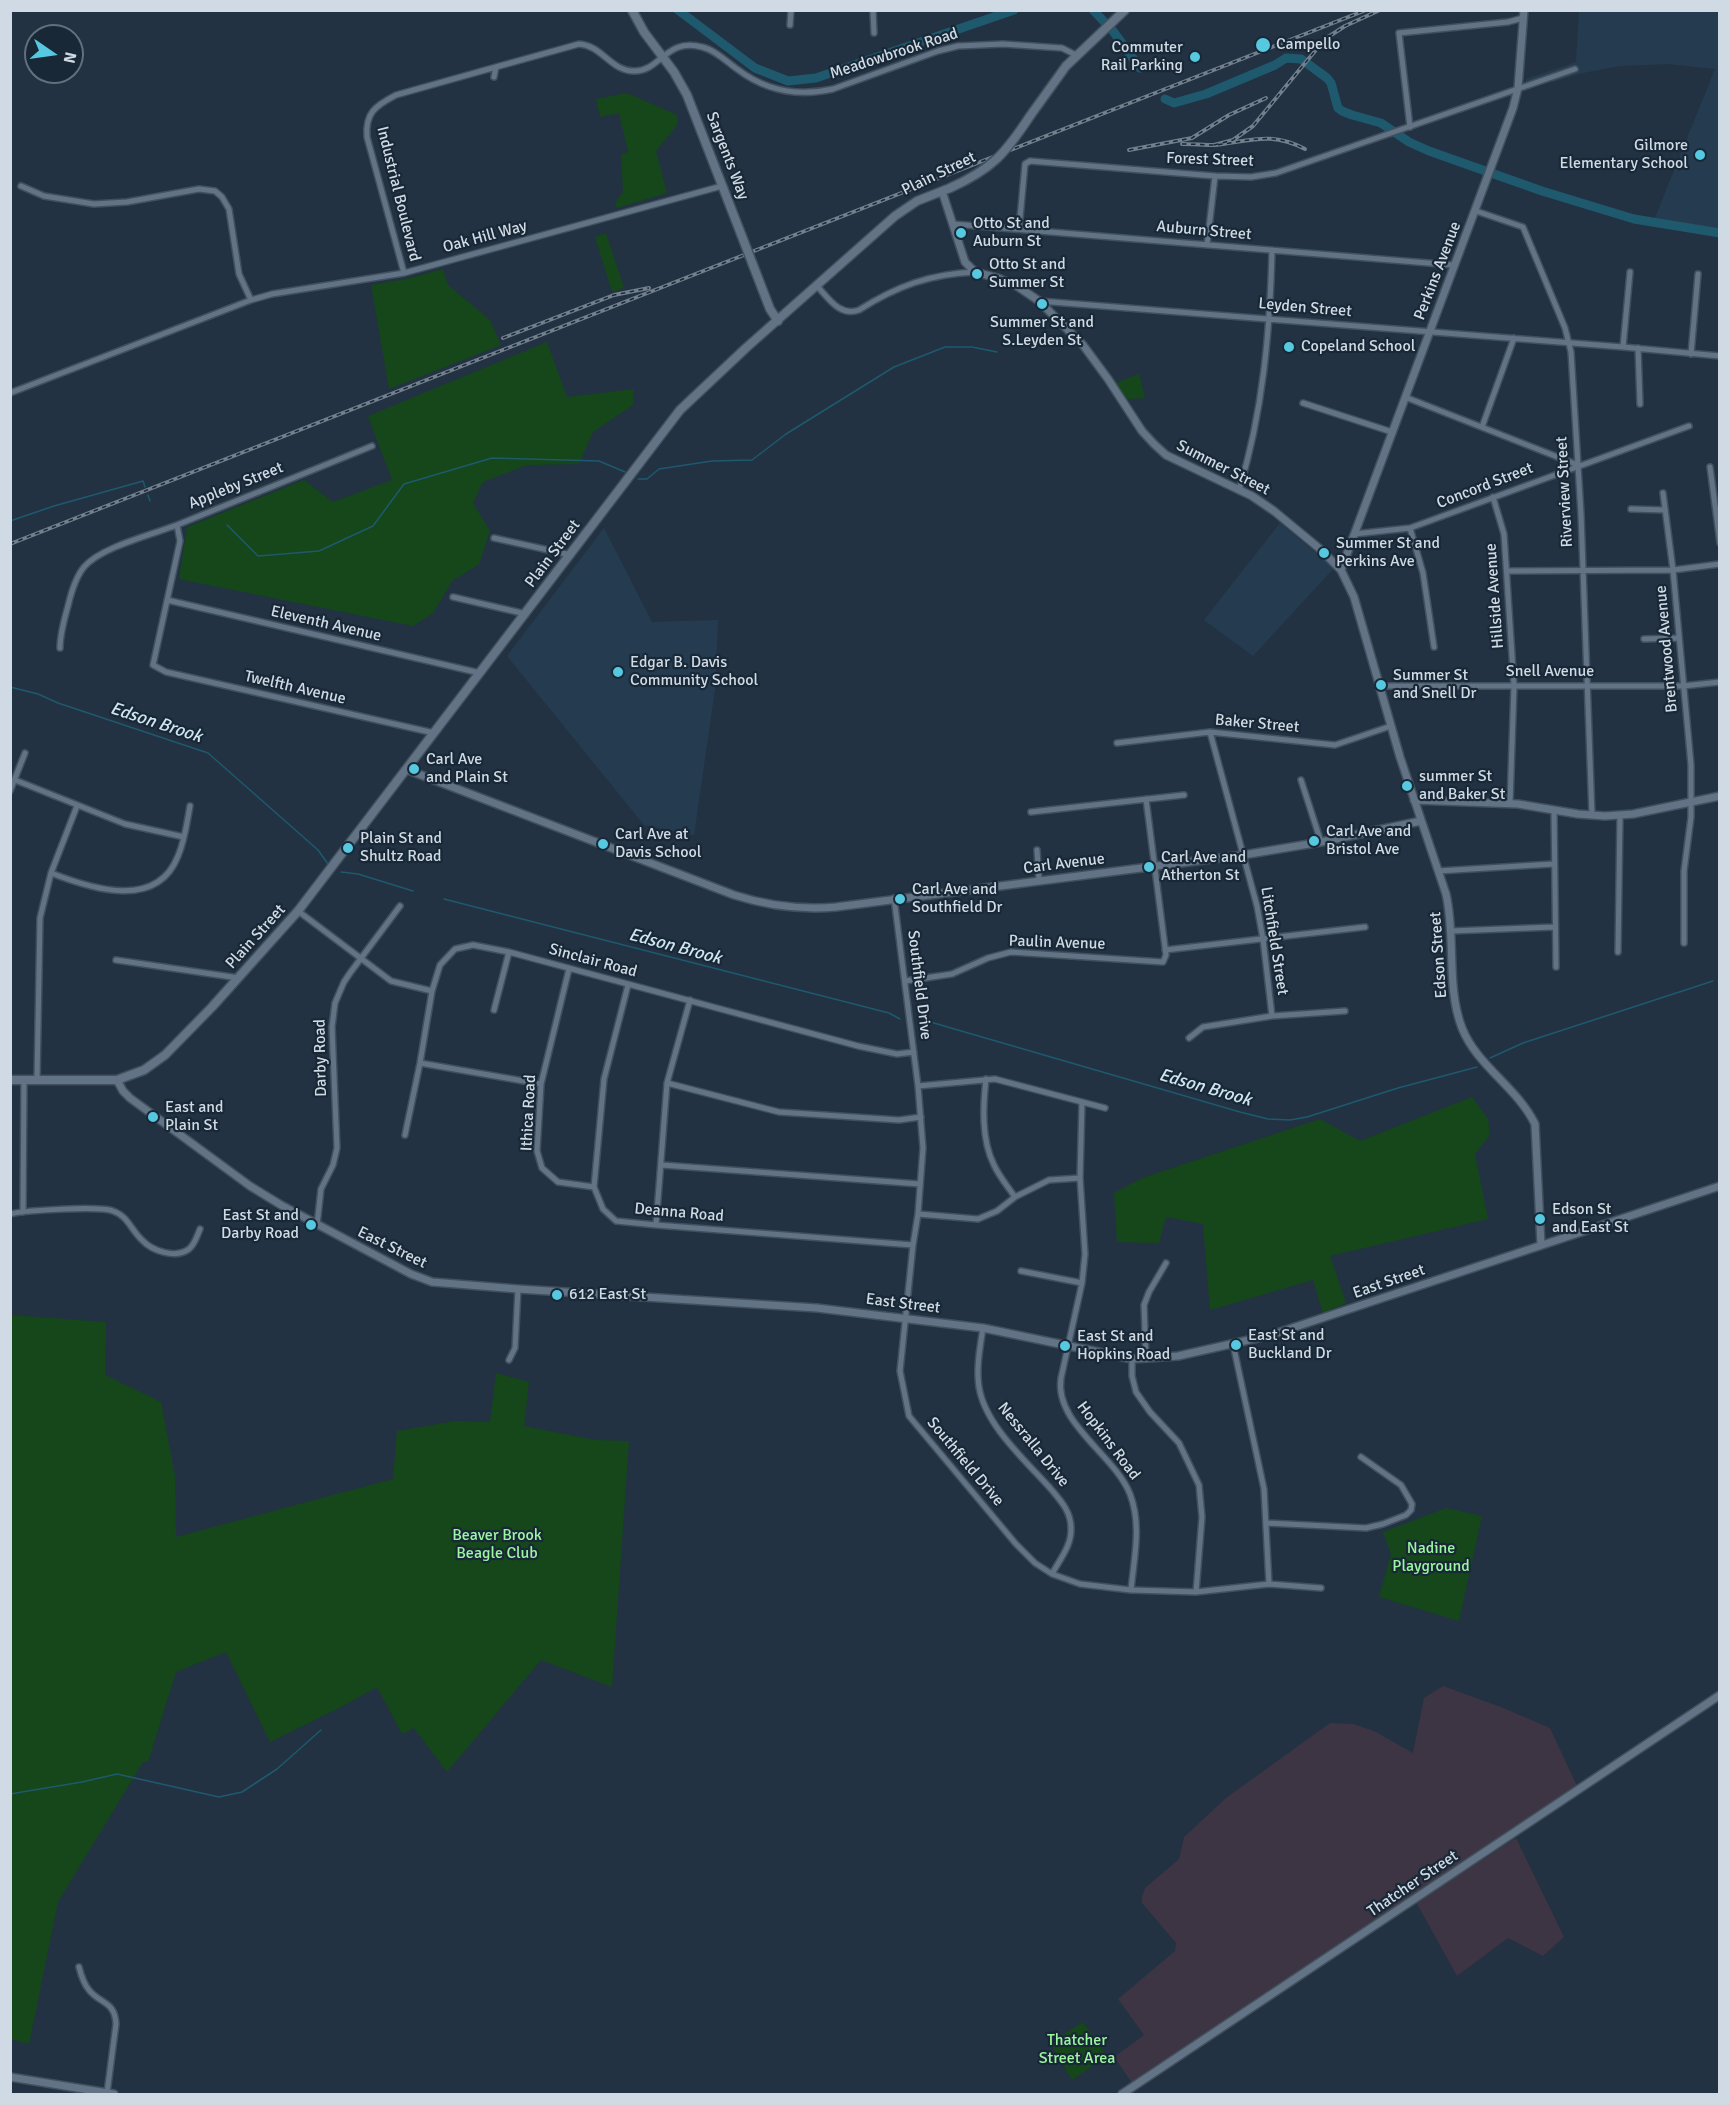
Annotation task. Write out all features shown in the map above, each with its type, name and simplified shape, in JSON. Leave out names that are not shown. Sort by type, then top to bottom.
[{"type":"main road","name":"Sargents Way","points":[[632,10],[644,33],[680,83],[695,112],[770,309],[778,321]]},
{"type":"main road","name":"Plain Street","points":[[10,1080],[117,1080],[138,1073],[161,1059],[239,978],[298,911],[408,771],[680,410],[899,212],[917,201],[972,178],[993,164],[1007,149],[1076,55],[1125,10]]},
{"type":"street","points":[[790,25],[791,10]]},
{"type":"street","points":[[873,10],[874,33]]},
{"type":"street","points":[[1410,127],[1399,33],[1508,22],[1523,14]]},
{"type":"street","name":"Perkins Avenue","points":[[1341,570],[1453,266],[1476,211],[1518,88],[1523,14]]},
{"type":"street","name":"Meadowbrook Road","points":[[662,56],[674,48],[702,47],[716,53],[740,72],[764,85],[802,93],[817,93],[958,45],[987,43],[1062,48],[1076,55]]},
{"type":"street","name":"Industrial Boulevard","points":[[404,273],[367,137],[366,123],[371,113],[382,102],[396,95],[579,44],[597,49],[613,64],[629,71],[637,72],[646,68],[662,56]]},
{"type":"street","points":[[494,77],[496,67]]},
{"type":"street","name":"Forest Street","points":[[1019,229],[1025,164],[1030,161],[1215,176],[1251,177],[1276,173],[1575,69]]},
{"type":"street","points":[[1207,245],[1215,176]]},
{"type":"street","points":[[21,186],[44,196],[102,205],[199,189],[214,191],[222,196],[229,209],[239,274],[251,300]]},
{"type":"street","name":"Oak Hill Way","points":[[10,393],[251,300],[272,294],[404,273],[722,186]]},
{"type":"street","points":[[946,190],[953,224],[965,262],[975,272]]},
{"type":"street","name":"Riverview Street","points":[[1476,211],[1523,227],[1569,342],[1578,465],[1592,815]]},
{"type":"street","name":"Auburn Street","points":[[953,224],[1453,266]]},
{"type":"street","points":[[1239,490],[1252,442],[1263,386],[1272,250]]},
{"type":"street","name":"Summer Street","points":[[817,286],[835,305],[851,312],[905,285],[940,275],[975,272],[1017,286],[1039,301],[1083,345],[1142,431],[1166,455],[1239,490],[1274,511],[1320,549],[1341,570],[1354,597],[1421,821]]},
{"type":"street","points":[[1623,347],[1630,272]]},
{"type":"street","points":[[1691,354],[1698,274]]},
{"type":"street","name":"Leyden Street","points":[[1039,301],[1569,342],[1719,356]]},
{"type":"street","points":[[1482,427],[1514,338]]},
{"type":"street","points":[[1638,348],[1640,404]]},
{"type":"street","points":[[1404,397],[1578,465]]},
{"type":"street","points":[[1303,403],[1392,432]]},
{"type":"street","name":"Concord Street","points":[[1354,534],[1410,528],[1689,426]]},
{"type":"street","name":"Appleby Street","points":[[153,665],[180,542],[177,525],[372,446]]},
{"type":"street","points":[[1710,466],[1719,543]]},
{"type":"street","name":"Brentwood Avenue","points":[[1663,493],[1690,746],[1691,802],[1684,871],[1684,944]]},
{"type":"street","name":"Hillside Avenue","points":[[1493,497],[1504,534],[1514,686],[1510,803]]},
{"type":"street","points":[[1631,508],[1665,510]]},
{"type":"street","points":[[60,648],[60,638],[70,600],[78,576],[84,567],[100,554],[177,525]]},
{"type":"street","points":[[1410,528],[1423,573],[1434,647]]},
{"type":"street","points":[[494,538],[571,555]]},
{"type":"street","points":[[1507,571],[1673,570],[1719,564]]},
{"type":"street","points":[[453,597],[526,614]]},
{"type":"street","name":"Eleventh Avenue","points":[[166,600],[480,673]]},
{"type":"street","points":[[1644,639],[1679,638]]},
{"type":"street","name":"Twelfth Avenue","points":[[153,665],[166,672],[434,734]]},
{"type":"street","name":"Snell Avenue","points":[[1380,686],[1683,686],[1719,682]]},
{"type":"street","name":"Baker Street","points":[[1117,743],[1210,732],[1335,745],[1391,726]]},
{"type":"street","name":"Litchfield Street","points":[[1210,732],[1257,906],[1272,1016]]},
{"type":"street","points":[[10,791],[25,753]]},
{"type":"street","name":"Carl Avenue","points":[[408,771],[713,888],[755,902],[798,909],[818,909],[1243,855],[1322,842],[1421,821]]},
{"type":"street","points":[[15,780],[125,824],[183,837]]},
{"type":"street","points":[[1301,780],[1322,842]]},
{"type":"street","points":[[1031,812],[1184,795]]},
{"type":"street","points":[[1414,800],[1510,803],[1592,815],[1620,815],[1719,796]]},
{"type":"street","points":[[1146,799],[1165,950],[1365,927]]},
{"type":"street","points":[[37,1080],[40,918],[51,873],[77,806]]},
{"type":"street","points":[[51,873],[84,885],[112,890],[136,890],[159,881],[178,857],[190,806]]},
{"type":"street","points":[[1554,810],[1556,967]]},
{"type":"street","points":[[1618,952],[1620,815]]},
{"type":"street","name":"Edson Street","points":[[1421,821],[1446,894],[1451,916],[1454,998],[1462,1029],[1477,1053],[1527,1108],[1534,1124],[1541,1245]]},
{"type":"street","points":[[1037,850],[1040,880]]},
{"type":"street","points":[[1438,871],[1553,864]]},
{"type":"street","name":"Southfield Drive","points":[[894,898],[918,1086],[923,1148],[900,1371],[909,1416],[1016,1544],[1035,1563],[1052,1574],[1080,1584],[1131,1590],[1196,1592],[1269,1584],[1321,1588]]},
{"type":"street","name":"Darby Road","points":[[316,1226],[321,1189],[333,1165],[338,1148],[332,1041],[335,1003],[344,982],[360,958],[400,906]]},
{"type":"street","points":[[298,911],[397,984],[432,991]]},
{"type":"street","points":[[1452,932],[1554,927]]},
{"type":"street","name":"Sinclair Road","points":[[405,1135],[432,991],[440,965],[455,949],[473,945],[509,952],[858,1046],[897,1054],[914,1052]]},
{"type":"street","name":"Paulin Avenue","points":[[905,981],[952,974],[988,958],[1011,952],[1159,963],[1165,959],[1165,950]]},
{"type":"street","points":[[494,1010],[509,952]]},
{"type":"street","points":[[116,960],[239,978]]},
{"type":"street","name":"Ithica Road","points":[[569,969],[541,1084],[537,1151],[542,1168],[558,1182],[594,1187]]},
{"type":"street","points":[[594,1187],[604,1079],[628,985]]},
{"type":"street","points":[[656,1226],[667,1083],[690,1000]]},
{"type":"street","points":[[1190,1038],[1203,1027],[1272,1016],[1345,1011]]},
{"type":"street","points":[[420,1063],[541,1084]]},
{"type":"street","points":[[986,1079],[983,1107],[988,1150],[994,1165],[1015,1197]]},
{"type":"street","points":[[918,1086],[995,1079],[1105,1108]]},
{"type":"street","points":[[23,1212],[24,1080]]},
{"type":"street","name":"East Street","points":[[117,1080],[130,1098],[250,1186],[316,1226],[411,1274],[432,1282],[817,1308],[905,1317],[983,1328],[1132,1359],[1178,1356],[1271,1335],[1719,1186]]},
{"type":"street","points":[[667,1083],[779,1112],[898,1120],[921,1117]]},
{"type":"street","name":"Hopkins Road","points":[[1082,1102],[1080,1178],[1085,1254],[1082,1283],[1060,1385],[1062,1402],[1079,1427],[1117,1471],[1132,1502],[1137,1533],[1131,1590]]},
{"type":"street","points":[[662,1165],[920,1184]]},
{"type":"street","points":[[918,1214],[978,1220],[997,1211],[1015,1197],[1049,1180],[1080,1178]]},
{"type":"street","name":"Deanna Road","points":[[594,1187],[603,1209],[616,1221],[913,1245]]},
{"type":"street","points":[[10,1214],[108,1210],[126,1219],[138,1237],[150,1247],[172,1253],[180,1253],[191,1247],[200,1229]]},
{"type":"street","points":[[1146,1359],[1144,1305],[1166,1263]]},
{"type":"street","points":[[1021,1271],[1082,1283]]},
{"type":"street","points":[[509,1360],[515,1348],[518,1289]]},
{"type":"street","name":"Nessralla Drive","points":[[983,1328],[978,1377],[988,1415],[1062,1502],[1070,1519],[1069,1542],[1052,1574]]},
{"type":"street","points":[[1233,1344],[1264,1489],[1269,1584]]},
{"type":"street","points":[[1132,1359],[1132,1376],[1136,1392],[1150,1412],[1179,1443],[1199,1485],[1202,1517],[1196,1592]]},
{"type":"street","points":[[1267,1523],[1372,1527],[1403,1517],[1411,1510],[1411,1501],[1401,1485],[1361,1457]]},
{"type":"street","name":"Thatcher Street","points":[[1122,2094],[1719,1695]]},
{"type":"street","points":[[10,2077],[111,2094],[115,2015],[109,2005],[88,1990],[79,1967]]},
{"type":"shaded area","name":"Gilmore Elementary School","points":[[1579,11],[1719,11],[1719,231],[1654,220],[1715,69],[1668,64],[1620,66],[1551,81],[1525,90],[1526,79],[1576,62]]},
{"type":"shaded area","points":[[1280,523],[1334,568],[1253,656],[1204,620]]},
{"type":"shaded area","name":"Edgar B. Davis Community School","points":[[604,528],[652,622],[718,620],[715,689],[694,835],[644,825],[507,656]]},
{"type":"shaded area","points":[[1443,1686],[1550,1728],[1577,1786],[1132,2083],[1114,2057],[1144,2035],[1118,1999],[1175,1951],[1176,1943],[1142,1903],[1142,1897],[1145,1888],[1179,1859],[1184,1837],[1226,1798],[1330,1723],[1353,1724],[1374,1731],[1413,1753],[1424,1698]]},
{"type":"shaded area","points":[[1516,1838],[1564,1937],[1543,1956],[1508,1938],[1457,1976],[1416,1902]]},
{"type":"green space","points":[[627,93],[677,115],[677,125],[656,151],[667,193],[617,208],[615,203],[623,192],[621,154],[628,152],[619,113],[600,117],[596,99]]},
{"type":"green space","points":[[606,233],[624,288],[612,292],[595,237]]},
{"type":"green space","points":[[443,269],[448,285],[490,320],[501,345],[389,389],[371,285]]},
{"type":"green space","points":[[547,342],[567,397],[634,389],[633,405],[593,432],[579,464],[527,465],[483,482],[473,503],[490,531],[479,564],[452,581],[433,613],[413,626],[179,579],[187,527],[304,480],[333,502],[392,480],[368,416]]},
{"type":"green space","points":[[1139,374],[1145,398],[1127,399],[1116,383]]},
{"type":"green space","points":[[1472,1097],[1488,1119],[1490,1135],[1475,1154],[1488,1219],[1330,1256],[1346,1303],[1323,1313],[1313,1280],[1210,1310],[1203,1224],[1166,1217],[1159,1243],[1117,1242],[1114,1193],[1142,1178],[1320,1119],[1360,1141]]},
{"type":"green space","name":"Beaver Brook Beagle Club","points":[[10,1315],[106,1322],[105,1375],[161,1402],[175,1476],[176,1537],[393,1479],[397,1431],[455,1421],[490,1422],[496,1373],[529,1382],[524,1426],[595,1440],[629,1441],[612,1687],[541,1660],[447,1772],[414,1728],[402,1734],[377,1687],[270,1742],[226,1652],[176,1672],[148,1762],[143,1762],[58,1902],[29,2044],[10,2039]]},
{"type":"green space","name":"Nadine Playground","points":[[1446,1508],[1482,1516],[1459,1621],[1379,1597],[1391,1554],[1383,1532]]},
{"type":"green space","name":"Thatcher Street Area","points":[[1083,2022],[1107,2056],[1072,2080],[1050,2043]]},
{"type":"waterway","points":[[678,10],[755,68],[788,81],[816,78],[1014,10]]},
{"type":"waterway","points":[[1093,10],[1113,31],[1140,68]]},
{"type":"waterway","points":[[1165,99],[1174,103],[1206,94],[1275,65],[1286,58],[1301,59],[1331,83],[1338,108],[1342,111],[1381,123],[1409,142],[1429,151],[1542,191],[1634,219],[1720,233]]},
{"type":"waterway","points":[[638,479],[647,479],[659,469],[712,461],[752,460],[786,434],[894,367],[945,347],[972,347],[997,352]]},
{"type":"waterway","points":[[227,525],[258,556],[319,551],[373,526],[404,484],[492,458],[599,461],[625,472]]},
{"type":"waterway","points":[[10,521],[143,481],[145,487]]},
{"type":"waterway","points":[[148,495],[150,501]]},
{"type":"waterway","name":"Edson Brook","points":[[10,687],[38,694],[58,703],[208,753],[318,850],[328,864]]},
{"type":"waterway","name":"Edson Brook","points":[[341,872],[358,874],[413,891]]},
{"type":"waterway","name":"Edson Brook","points":[[444,899],[889,1013],[900,1019]]},
{"type":"waterway","name":"Edson Brook","points":[[1490,1058],[1523,1043],[1713,981]]},
{"type":"waterway","name":"Edson Brook","points":[[927,1021],[1268,1119],[1290,1120],[1307,1117],[1398,1088],[1477,1067]]},
{"type":"waterway","points":[[10,1794],[117,1774],[219,1797],[242,1792],[277,1769],[321,1730]]},
{"type":"railway","points":[[10,544],[1366,10]]},
{"type":"railway","points":[[1214,145],[1233,140],[1253,126],[1325,39],[1345,26],[1380,10]]},
{"type":"railway","points":[[1129,150],[1192,138],[1229,115],[1266,98]]},
{"type":"railway","points":[[1182,144],[1215,145],[1271,139],[1293,143],[1305,149]]},
{"type":"railway","points":[[503,338],[614,295],[649,288]]},
{"type":"place","name":"Campello","points":[[1263,45]]},
{"type":"place","name":"Commuter Rail Parking","points":[[1195,57]]},
{"type":"place","name":"Gilmore Elementary School","points":[[1700,155]]},
{"type":"place","name":"Otto St and Auburn St","points":[[961,233]]},
{"type":"place","name":"Otto St and Summer St","points":[[977,274]]},
{"type":"place","name":"Summer St and S.Leyden St","points":[[1042,304]]},
{"type":"place","name":"Copeland School","points":[[1289,347]]},
{"type":"place","name":"Summer St and Perkins Ave","points":[[1324,553]]},
{"type":"place","name":"Edgar B. Davis Community School","points":[[618,672]]},
{"type":"place","name":"Summer St and Snell Dr","points":[[1381,685]]},
{"type":"place","name":"Carl Ave and Plain St","points":[[414,769]]},
{"type":"place","name":"summer St and Baker St","points":[[1407,786]]},
{"type":"place","name":"Carl Ave and Bristol Ave","points":[[1314,841]]},
{"type":"place","name":"Carl Ave at Davis School","points":[[603,844]]},
{"type":"place","name":"Plain St and Shultz Road","points":[[348,848]]},
{"type":"place","name":"Carl Ave and Atherton St","points":[[1149,867]]},
{"type":"place","name":"Carl Ave and Southfield Dr","points":[[900,899]]},
{"type":"place","name":"East and Plain St","points":[[153,1117]]},
{"type":"place","name":"Edson St and East St","points":[[1540,1219]]},
{"type":"place","name":"East St and Darby Road","points":[[311,1225]]},
{"type":"place","name":"612 East St","points":[[557,1295]]},
{"type":"place","name":"East St and Buckland Dr","points":[[1236,1345]]},
{"type":"place","name":"East St and Hopkins Road","points":[[1065,1346]]}]
